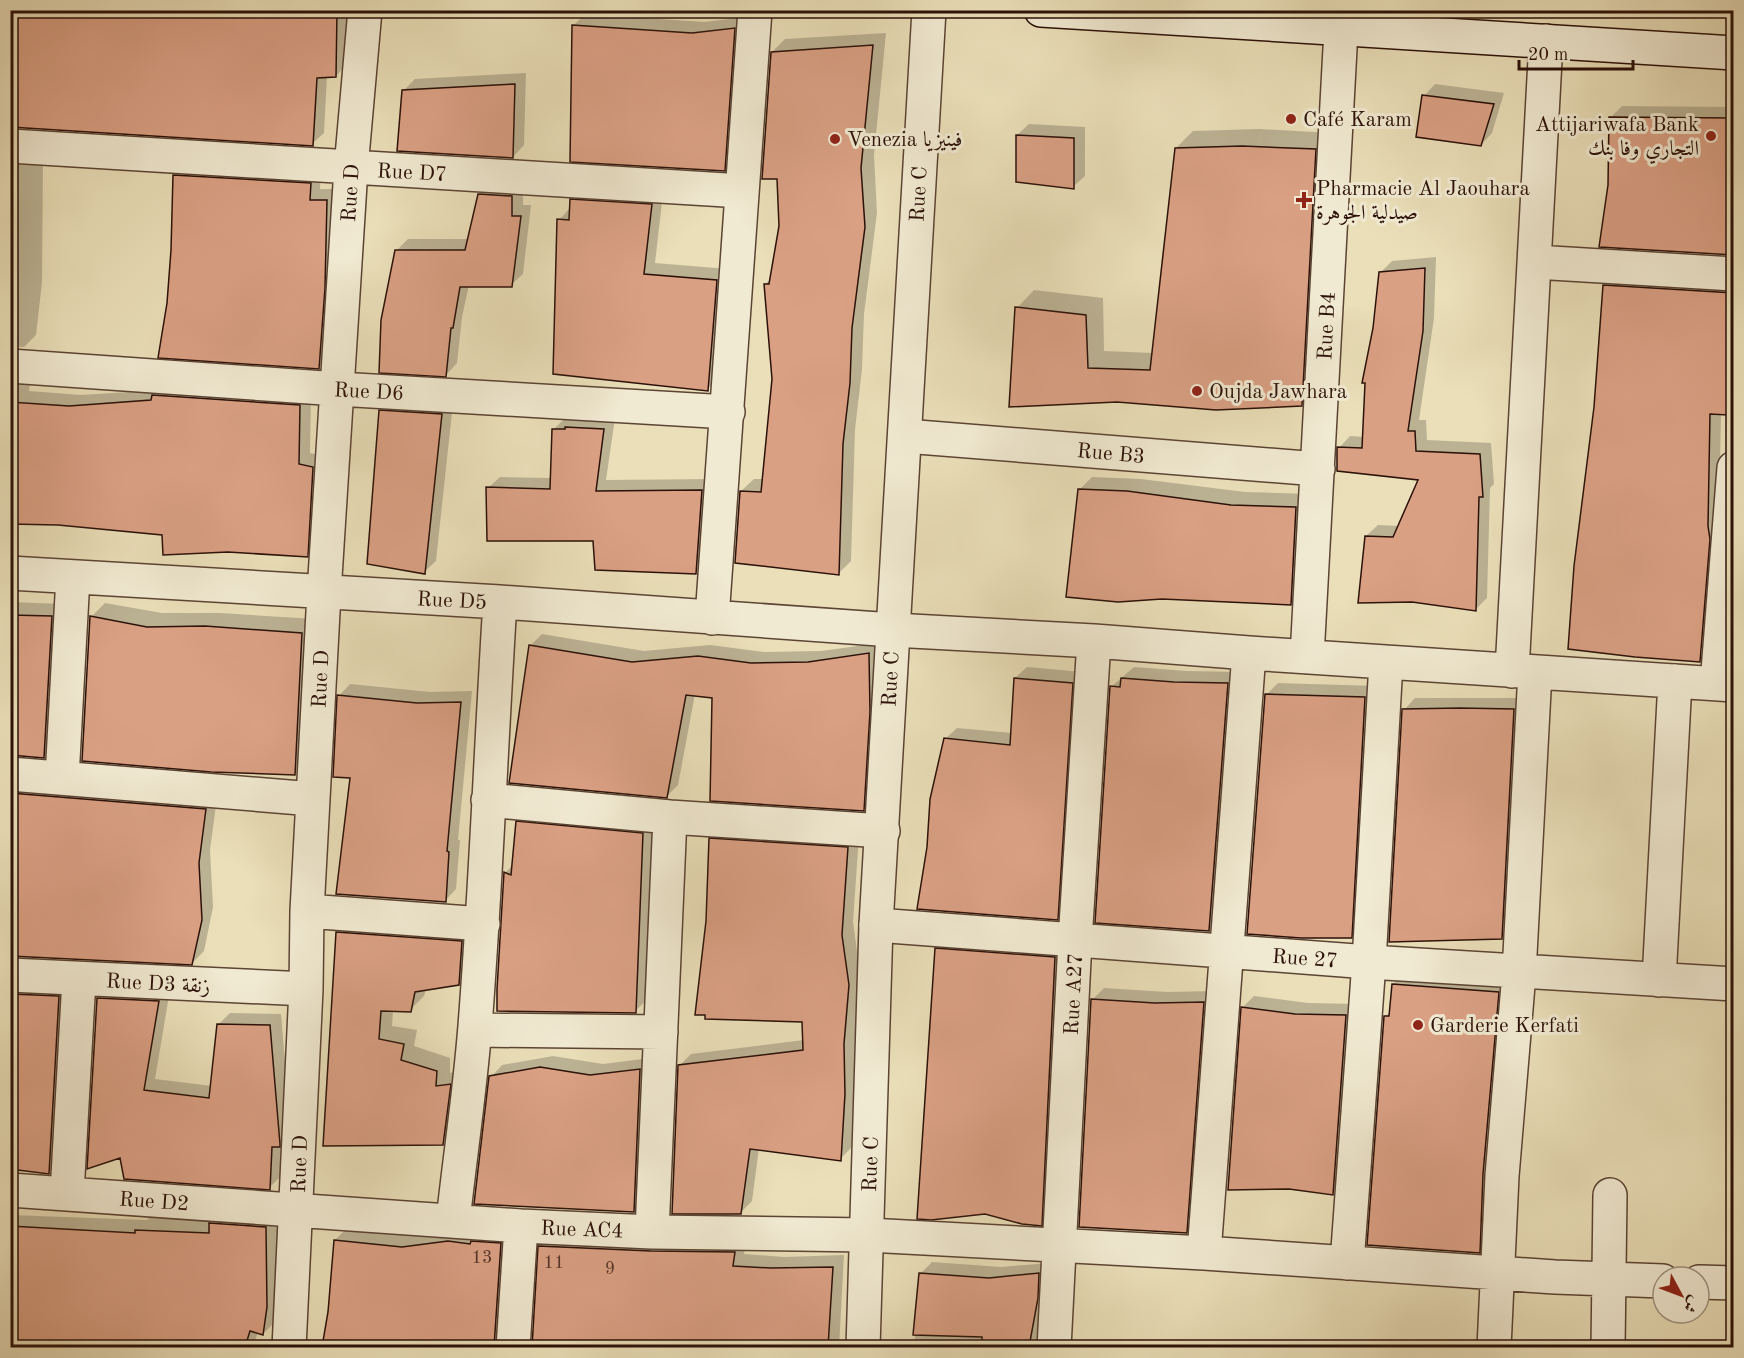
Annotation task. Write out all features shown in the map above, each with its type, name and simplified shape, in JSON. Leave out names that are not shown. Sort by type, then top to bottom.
[{"type":"street","name":"Rue D","points":[[289,1347],[297,1211],[307,911],[324,593],[351,168],[366,10]]},
{"type":"street","points":[[712,618],[755,10]]},
{"type":"street","name":"Rue C","points":[[863,1347],[876,925],[929,10]]},
{"type":"street","points":[[1041,10],[1322,23],[1734,53]]},
{"type":"street","name":"Rue B4","points":[[1307,657],[1318,469],[1322,23]]},
{"type":"street","points":[[1494,1347],[1502,1176],[1519,973],[1523,671],[1535,262],[1546,41]]},
{"type":"street","name":"Rue D7","points":[[10,146],[742,191]]},
{"type":"street","points":[[1535,262],[1734,274]]},
{"type":"street","name":"Rue D6","points":[[10,366],[338,389],[728,412]]},
{"type":"street","name":"Rue B3","points":[[905,436],[1318,469]]},
{"type":"street","points":[[1725,684],[1734,468]]},
{"type":"street","name":"Rue D5","points":[[10,573],[1094,641],[1725,684]]},
{"type":"street","points":[[62,778],[73,577]]},
{"type":"street","points":[[453,1221],[475,1030],[500,603]]},
{"type":"street","name":"Rue A27","points":[[1054,1347],[1075,941],[1094,641]]},
{"type":"street","points":[[1204,1253],[1249,653]]},
{"type":"street","points":[[1347,1263],[1369,962],[1386,662]]},
{"type":"street","points":[[1659,980],[1675,681]]},
{"type":"street","points":[[10,774],[314,799]]},
{"type":"street","points":[[488,800],[670,817],[883,831]]},
{"type":"street","points":[[652,1232],[670,817]]},
{"type":"street","points":[[307,911],[483,924]]},
{"type":"street","name":"Rue 27","points":[[876,925],[1519,973],[1734,984]]},
{"type":"street","name":"Rue D3 زنقة","points":[[10,975],[306,990]]},
{"type":"street","points":[[67,1194],[79,979]]},
{"type":"street","points":[[475,1030],[661,1032]]},
{"type":"street","name":"Rue D2","points":[[10,1190],[297,1211]]},
{"type":"street","points":[[1608,1347],[1610,1195]]},
{"type":"street","name":"Rue AC4","points":[[297,1211],[652,1232],[868,1235],[1651,1281]]},
{"type":"street","points":[[513,1347],[521,1226]]},
{"type":"street","points":[[1711,1282],[1734,1283]]},
{"type":"building","points":[[10,10],[337,11],[336,77],[317,78],[313,146],[10,127]]},
{"type":"building","points":[[572,25],[692,33],[735,28],[725,171],[570,162]]},
{"type":"building","points":[[873,45],[861,168],[865,227],[852,328],[850,383],[843,444],[839,575],[735,563],[740,491],[761,492],[772,379],[764,284],[769,284],[779,226],[777,179],[762,179],[771,52]]},
{"type":"building","points":[[515,84],[513,158],[397,151],[402,90]]},
{"type":"building","points":[[1422,95],[1494,104],[1481,146],[1416,137]]},
{"type":"building","points":[[1609,117],[1734,118],[1734,255],[1599,247],[1608,185]]},
{"type":"building","points":[[1016,135],[1074,138],[1074,189],[1016,182]]},
{"type":"building","points":[[1242,146],[1316,149],[1302,406],[1216,410],[1117,402],[1009,407],[1015,307],[1086,315],[1088,368],[1150,370],[1175,148]]},
{"type":"building","points":[[173,175],[311,183],[310,200],[327,200],[325,288],[319,369],[158,358],[167,303]]},
{"type":"building","points":[[478,194],[512,196],[512,216],[521,216],[512,287],[460,287],[453,328],[451,328],[446,377],[379,373],[381,320],[395,250],[465,250]]},
{"type":"building","points":[[570,199],[652,204],[644,274],[717,280],[708,391],[553,374],[557,219],[569,220]]},
{"type":"building","points":[[1425,268],[1423,331],[1408,431],[1415,431],[1416,451],[1480,454],[1483,497],[1479,497],[1476,611],[1412,602],[1358,603],[1365,536],[1393,537],[1418,480],[1337,471],[1337,447],[1362,448],[1365,383],[1362,383],[1373,328],[1379,272]]},
{"type":"building","points":[[1603,285],[1734,293],[1734,357],[1728,415],[1710,414],[1708,526],[1710,539],[1700,662],[1568,649],[1574,566],[1594,407]]},
{"type":"building","points":[[152,395],[300,405],[299,464],[313,467],[308,557],[228,552],[163,555],[162,535],[58,525],[10,524],[10,402],[69,406],[151,400]]},
{"type":"building","points":[[379,410],[442,414],[425,574],[367,564]]},
{"type":"building","points":[[565,427],[604,429],[596,491],[702,490],[696,574],[595,570],[593,541],[487,541],[486,487],[550,489],[552,429],[565,429]]},
{"type":"building","points":[[1078,489],[1127,491],[1231,505],[1296,507],[1291,605],[1162,599],[1118,602],[1066,597]]},
{"type":"building","points":[[10,615],[52,616],[44,758],[10,755]]},
{"type":"building","points":[[90,616],[147,627],[205,626],[302,633],[295,775],[211,772],[82,761]]},
{"type":"building","points":[[529,645],[632,662],[698,656],[751,663],[808,662],[869,653],[870,712],[864,811],[710,801],[712,698],[686,695],[667,798],[509,783]]},
{"type":"building","points":[[1014,678],[1073,683],[1058,920],[917,909],[927,847],[930,799],[944,738],[1010,745]]},
{"type":"building","points":[[1121,678],[1228,683],[1209,931],[1095,923],[1110,686],[1120,687]]},
{"type":"building","points":[[1265,694],[1365,697],[1352,938],[1301,938],[1247,934]]},
{"type":"building","points":[[337,695],[417,703],[461,702],[447,851],[449,852],[446,902],[336,894],[350,778],[333,777]]},
{"type":"building","points":[[1402,709],[1514,709],[1502,939],[1389,942]]},
{"type":"building","points":[[10,793],[206,809],[199,863],[202,920],[192,965],[10,956]]},
{"type":"building","points":[[516,821],[643,833],[636,1013],[497,1011],[504,872],[511,875]]},
{"type":"building","points":[[709,838],[848,847],[842,935],[849,985],[844,1044],[845,1094],[841,1161],[750,1149],[741,1214],[672,1214],[678,1065],[803,1050],[802,1022],[705,1019],[705,1015],[695,1015],[706,921]]},
{"type":"building","points":[[336,932],[462,941],[459,985],[415,992],[411,1012],[381,1011],[379,1039],[404,1044],[401,1060],[437,1071],[436,1086],[451,1084],[443,1145],[323,1146]]},
{"type":"building","points":[[935,948],[1055,957],[1042,1226],[1022,1224],[985,1214],[931,1220],[917,1219]]},
{"type":"building","points":[[1392,984],[1499,992],[1483,1174],[1480,1253],[1367,1245],[1384,1016],[1389,1016]]},
{"type":"building","points":[[10,994],[59,996],[49,1174],[10,1169]]},
{"type":"building","points":[[97,998],[159,1001],[144,1090],[209,1098],[217,1024],[270,1025],[280,1147],[272,1147],[270,1190],[124,1179],[120,1158],[87,1169]]},
{"type":"building","points":[[1091,999],[1155,1003],[1204,1002],[1187,1233],[1079,1227]]},
{"type":"building","points":[[1241,1007],[1295,1014],[1346,1015],[1333,1195],[1289,1189],[1228,1190]]},
{"type":"building","points":[[540,1067],[590,1075],[640,1069],[634,1212],[474,1204],[489,1076]]},
{"type":"building","points":[[209,1223],[266,1227],[267,1307],[263,1335],[250,1331],[245,1347],[10,1347],[10,1226],[135,1233],[135,1230],[209,1233]]},
{"type":"building","points":[[334,1240],[402,1247],[448,1241],[470,1244],[471,1241],[501,1243],[494,1347],[322,1347],[328,1312]]},
{"type":"building","points":[[538,1246],[735,1252],[733,1266],[833,1267],[828,1347],[532,1347]]},
{"type":"building","points":[[919,1273],[989,1278],[1039,1273],[1038,1298],[1029,1347],[982,1347],[982,1337],[913,1335]]},
{"type":"place","name":"Café Karam","points":[[1291,119]]},
{"type":"place","name":"Attijariwafa Bank التجاري وفا بنك","points":[[1711,136]]},
{"type":"place","name":"Venezia فينيزيا","points":[[835,139]]},
{"type":"place","name":"Pharmacie Al Jaouhara صيدلية الجوهرة","points":[[1304,200]]},
{"type":"place","name":"Oujda Jawhara","points":[[1197,391]]},
{"type":"place","name":"Garderie Kerfati","points":[[1418,1025]]}]
